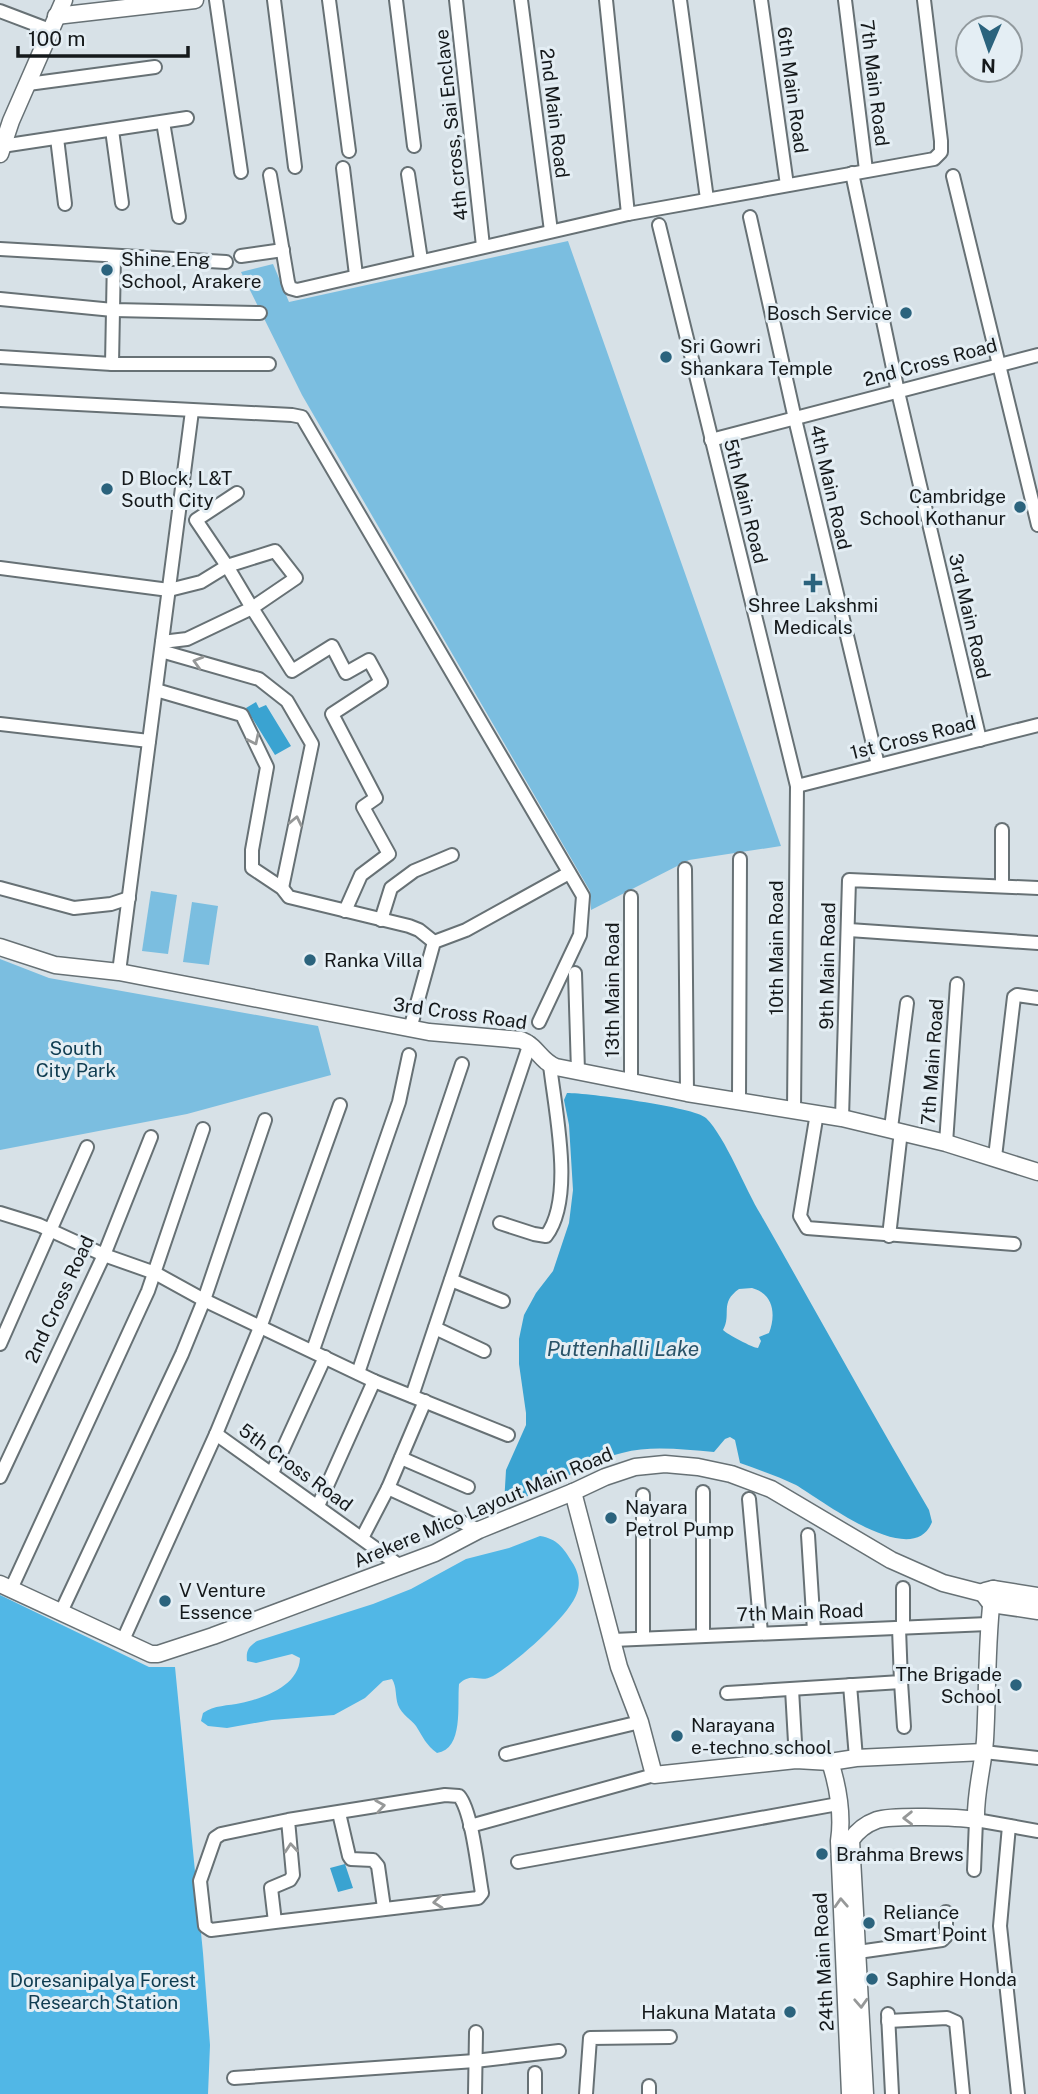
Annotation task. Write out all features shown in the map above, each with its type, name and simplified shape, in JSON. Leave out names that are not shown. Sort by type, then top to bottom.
[{"type":"street","points":[[64,0],[28,84],[5,120],[1,150],[57,138],[187,118]]},
{"type":"street","points":[[0,11],[53,23],[195,0]]},
{"type":"street","points":[[216,0],[241,172]]},
{"type":"street","points":[[274,0],[295,167]]},
{"type":"street","points":[[329,0],[349,151]]},
{"type":"street","points":[[397,0],[414,146]]},
{"type":"street","name":"4th cross, Sai Enclave","points":[[456,0],[483,246]]},
{"type":"street","name":"2nd Main Road","points":[[521,0],[551,231]]},
{"type":"street","points":[[606,0],[628,214]]},
{"type":"street","points":[[680,0],[707,199]]},
{"type":"street","name":"6th Main Road","points":[[761,0],[787,185]]},
{"type":"street","name":"7th Main Road","points":[[845,0],[866,170]]},
{"type":"street","points":[[270,175],[290,288],[297,290],[628,214],[934,159],[941,152],[924,0]]},
{"type":"street","points":[[28,84],[155,67]]},
{"type":"street","points":[[163,122],[179,217]]},
{"type":"street","points":[[111,130],[122,202]]},
{"type":"street","points":[[57,138],[65,204]]},
{"type":"street","points":[[342,168],[356,275]]},
{"type":"street","name":"3rd Main Road","points":[[852,173],[898,392],[980,740]]},
{"type":"street","points":[[408,174],[421,260]]},
{"type":"street","points":[[953,176],[1038,525]]},
{"type":"street","name":"4th Main Road","points":[[750,217],[795,419],[878,765]]},
{"type":"street","name":"5th Main Road","points":[[659,225],[797,786]]},
{"type":"street","points":[[0,249],[226,262]]},
{"type":"street","points":[[241,256],[284,250]]},
{"type":"street","points":[[112,363],[114,256]]},
{"type":"street","points":[[0,299],[113,310],[260,313]]},
{"type":"street","name":"2nd Cross Road","points":[[711,440],[1038,355]]},
{"type":"street","points":[[0,357],[112,363],[269,364]]},
{"type":"street","points":[[0,400],[302,417],[583,896],[580,935],[539,1023]]},
{"type":"street","points":[[119,972],[192,411]]},
{"type":"street","points":[[237,493],[196,520],[292,671],[332,646],[346,673],[369,660],[381,682],[332,714],[376,798],[363,807],[389,854],[360,875],[345,911]]},
{"type":"street","points":[[0,568],[169,590],[201,582],[227,566],[275,551],[296,578],[252,608],[187,639],[162,647]]},
{"type":"street","points":[[162,647],[259,679],[287,701],[312,744],[282,888]]},
{"type":"street","points":[[156,690],[242,715],[267,767],[252,850],[252,868],[282,888],[289,897],[419,930],[434,942]]},
{"type":"street","points":[[0,724],[149,741]]},
{"type":"street","name":"1st Cross Road","points":[[797,786],[1038,725]]},
{"type":"street","name":"10th Main Road","points":[[794,1110],[797,786]]},
{"type":"street","points":[[1002,830],[1002,887]]},
{"type":"street","points":[[381,920],[391,888],[414,871],[452,855]]},
{"type":"street","points":[[740,859],[740,1100]]},
{"type":"street","points":[[685,869],[687,1093]]},
{"type":"street","points":[[434,942],[467,930],[569,873]]},
{"type":"street","name":"9th Main Road","points":[[842,1118],[849,880],[1038,888]]},
{"type":"street","points":[[0,888],[74,908],[111,904],[129,898]]},
{"type":"street","name":"13th Main Road","points":[[631,897],[631,1082]]},
{"type":"street","points":[[849,930],[1038,943]]},
{"type":"street","points":[[410,1029],[434,942]]},
{"type":"street","name":"3rd Cross Road","points":[[0,947],[55,965],[119,972],[410,1029],[513,1038],[530,1043],[550,1065]]},
{"type":"street","points":[[575,973],[578,1071]]},
{"type":"street","name":"7th Main Road","points":[[946,1143],[957,984]]},
{"type":"street","points":[[995,1157],[1011,1013],[1016,996],[1038,998]]},
{"type":"street","points":[[889,1236],[907,1003]]},
{"type":"street","points":[[362,1538],[401,1458],[419,1399],[435,1328],[530,1043]]},
{"type":"street","points":[[313,1350],[399,1102],[409,1055]]},
{"type":"street","points":[[358,1373],[462,1064]]},
{"type":"street","points":[[500,1223],[546,1236],[559,1208],[562,1173],[550,1065],[687,1093],[842,1118],[946,1143],[1038,1172]]},
{"type":"street","points":[[216,1434],[261,1325],[340,1105]]},
{"type":"street","points":[[817,1113],[800,1216],[807,1228],[1014,1244]]},
{"type":"street","points":[[61,1612],[182,1354],[204,1300],[265,1119]]},
{"type":"street","points":[[6,1587],[148,1292],[203,1129]]},
{"type":"street","name":"2nd Cross Road","points":[[0,1477],[104,1255],[151,1137]]},
{"type":"street","points":[[0,1344],[87,1147]]},
{"type":"street","points":[[0,1213],[155,1273],[204,1300],[374,1381],[508,1435]]},
{"type":"street","points":[[451,1280],[503,1301]]},
{"type":"street","points":[[435,1328],[484,1351]]},
{"type":"street","points":[[272,1474],[325,1357]]},
{"type":"street","points":[[318,1506],[374,1381]]},
{"type":"street","name":"5th Cross Road","points":[[123,1640],[216,1434],[400,1566]]},
{"type":"street","points":[[401,1458],[468,1486]]},
{"type":"street","name":"Arekere Mico Layout Main Road","points":[[6,1587],[151,1654],[172,1651],[435,1553],[479,1530],[606,1477],[645,1466],[665,1464],[731,1474],[771,1489],[891,1560],[943,1583],[989,1595]]},
{"type":"street","points":[[388,1488],[479,1530]]},
{"type":"street","points":[[573,1492],[620,1667],[640,1722],[654,1776]]},
{"type":"street","points":[[703,1492],[703,1635]]},
{"type":"street","points":[[643,1495],[643,1638]]},
{"type":"street","points":[[749,1499],[761,1633]]},
{"type":"street","points":[[808,1535],[814,1631]]},
{"type":"street","points":[[903,1588],[901,1682],[904,1727]]},
{"type":"street","points":[[989,1595],[1038,1596]]},
{"type":"street","points":[[989,1595],[1038,1611]]},
{"type":"street","points":[[974,1870],[975,1799],[984,1752],[989,1595]]},
{"type":"street","name":"7th Main Road","points":[[613,1640],[988,1624]]},
{"type":"street","points":[[727,1693],[901,1682]]},
{"type":"street","points":[[850,1685],[856,1758]]},
{"type":"street","points":[[792,1689],[796,1760]]},
{"type":"street","points":[[506,1754],[640,1722]]},
{"type":"street","points":[[470,1826],[654,1776],[796,1760],[830,1762],[856,1758],[984,1752],[1038,1758]]},
{"type":"street","name":"24th Main Road","points":[[830,1762],[836,1779],[858,1952],[865,2094]]},
{"type":"street","points":[[445,1795],[458,1796],[463,1801],[470,1826],[481,1897],[207,1929],[200,1881],[215,1838],[221,1834],[288,1820],[339,1813],[445,1795]]},
{"type":"street","points":[[519,1862],[838,1804]]},
{"type":"street","points":[[339,1813],[351,1859],[373,1860],[378,1866],[384,1908]]},
{"type":"street","points":[[844,1837],[879,1819],[959,1817],[1038,1831]]},
{"type":"street","points":[[275,1922],[271,1888],[290,1880],[293,1875],[288,1820]]},
{"type":"street","points":[[1010,1826],[1000,1926],[1018,2094]]},
{"type":"street","name":"24th Main Road","points":[[844,1837],[850,2094]]},
{"type":"street","points":[[858,1952],[942,1940],[946,1936],[946,1912]]},
{"type":"street","points":[[892,2094],[888,2014],[919,2011]]},
{"type":"street","points":[[888,2021],[947,2018],[956,2022],[963,2094]]},
{"type":"street","points":[[475,2032],[475,2094]]},
{"type":"street","points":[[586,2094],[590,2038],[670,2037]]},
{"type":"street","points":[[234,2078],[475,2061],[559,2051]]},
{"type":"street","points":[[535,2073],[535,2094]]},
{"type":"green space","points":[[568,241],[781,846],[689,860],[591,910],[590,891],[302,395],[241,272],[273,264],[289,302]]},
{"type":"green space","points":[[151,891],[177,895],[168,954],[142,951]]},
{"type":"green space","points":[[192,902],[218,906],[209,965],[183,962]]},
{"type":"green space","name":"South City Park","points":[[0,959],[49,978],[318,1026],[331,1075],[187,1114],[0,1150]]},
{"type":"green space","points":[[540,1536],[555,1542],[569,1557],[578,1577],[577,1593],[553,1626],[514,1661],[493,1676],[484,1679],[468,1678],[459,1684],[457,1725],[452,1743],[446,1750],[437,1753],[433,1750],[402,1712],[392,1679],[383,1681],[365,1698],[334,1715],[272,1720],[227,1728],[208,1726],[201,1721],[207,1710],[270,1694],[294,1676],[300,1658],[292,1654],[256,1663],[247,1661],[248,1650],[257,1641],[373,1604],[411,1589],[466,1559],[509,1548]]},
{"type":"green space","name":"Doresanipalya Forest Research Station","points":[[0,1595],[149,1667],[175,1667],[203,1953],[210,2045],[208,2094],[0,2094]]},
{"type":"water","points":[[256,702],[259,708],[266,705],[291,746],[275,755],[246,708]]},
{"type":"water","name":"Puttenhalli Lake","points":[[567,1093],[617,1098],[682,1109],[706,1118],[728,1151],[755,1204],[929,1510],[932,1522],[922,1535],[907,1539],[888,1536],[867,1528],[796,1485],[740,1463],[735,1440],[730,1437],[714,1452],[656,1449],[622,1453],[504,1504],[506,1470],[526,1425],[519,1364],[519,1339],[524,1315],[553,1271],[569,1223],[573,1190],[569,1125],[564,1100]],"holes":[[[752,1288],[769,1300],[772,1319],[769,1333],[759,1337],[761,1341],[758,1348],[723,1330],[729,1299],[733,1294],[739,1289]]]},
{"type":"water","points":[[345,1864],[353,1888],[338,1892],[330,1868]]},
{"type":"place","name":"Shine Eng School, Arakere","points":[[107,270]]},
{"type":"place","name":"Bosch Service","points":[[906,313]]},
{"type":"place","name":"Sri Gowri Shankara Temple","points":[[666,357]]},
{"type":"place","name":"D Block, L&T South City","points":[[107,489]]},
{"type":"place","name":"Cambridge School Kothanur","points":[[1020,507]]},
{"type":"place","name":"Shree Lakshmi Medicals","points":[[813,583]]},
{"type":"place","name":"Ranka Villa","points":[[310,960]]},
{"type":"place","name":"Nayara Petrol Pump","points":[[611,1518]]},
{"type":"place","name":"V Venture Essence","points":[[165,1601]]},
{"type":"place","name":"The Brigade School","points":[[1016,1685]]},
{"type":"place","name":"Narayana e-techno school","points":[[677,1736]]},
{"type":"place","name":"Brahma Brews","points":[[822,1854]]},
{"type":"place","name":"Reliance Smart Point","points":[[869,1923]]},
{"type":"place","name":"Saphire Honda","points":[[872,1979]]},
{"type":"place","name":"Hakuna Matata","points":[[790,2012]]}]
